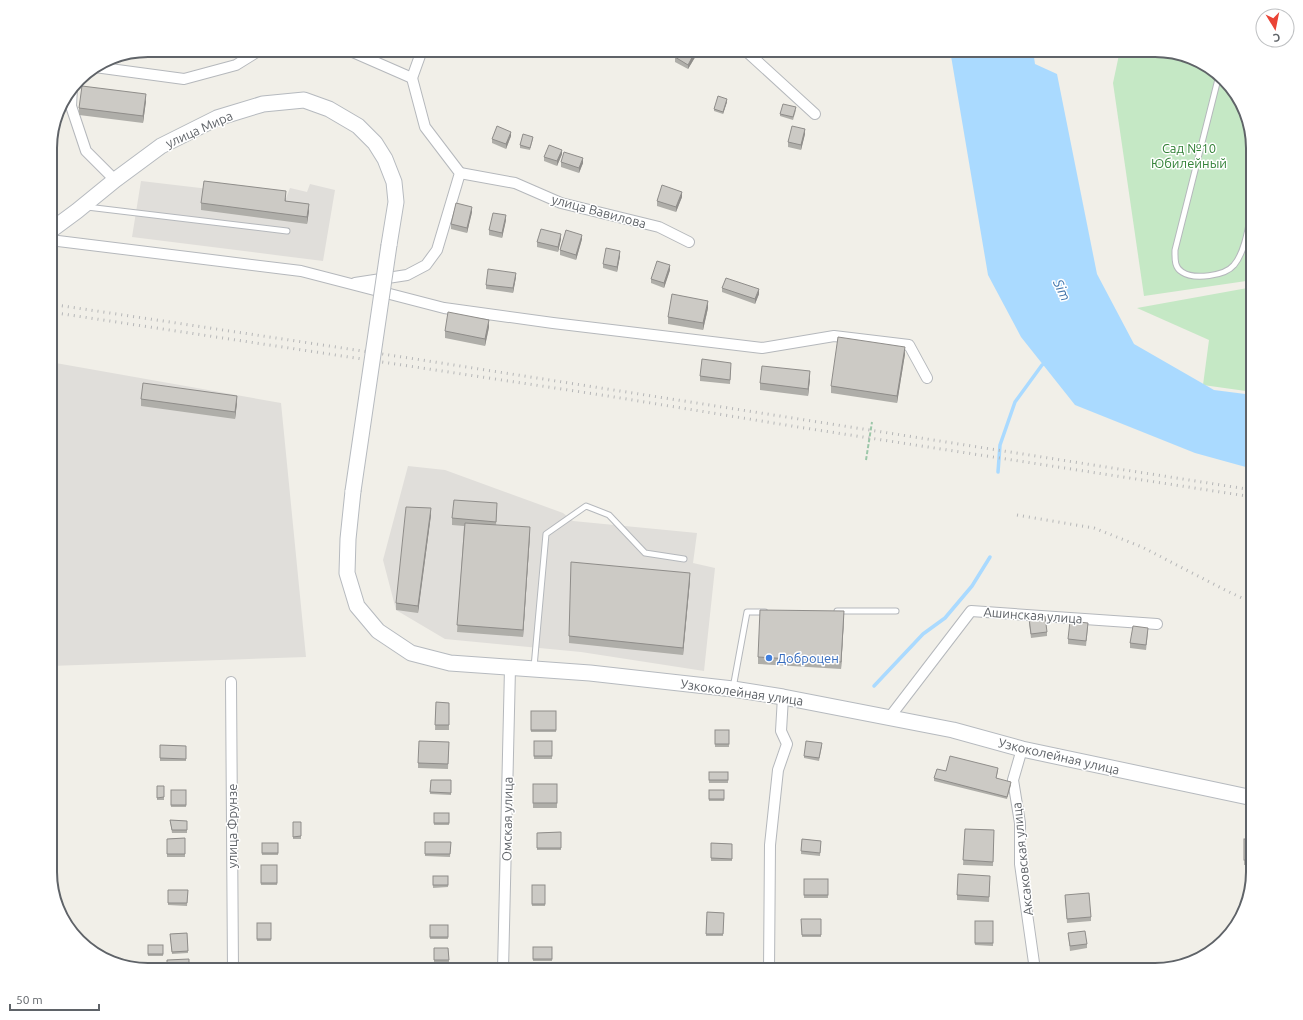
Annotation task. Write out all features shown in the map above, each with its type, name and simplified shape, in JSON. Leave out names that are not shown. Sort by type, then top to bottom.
[{"type":"street","points":[[104,68],[184,79],[236,65],[249,57]]},
{"type":"street","points":[[364,57],[412,78]]},
{"type":"street","points":[[351,284],[406,275],[426,265],[437,250],[460,173],[425,127],[412,78],[420,57]]},
{"type":"street","points":[[753,57],[815,114]]},
{"type":"street","points":[[71,98],[71,106],[86,151],[115,180]]},
{"type":"street","name":"улица Мира","points":[[57,226],[161,146],[217,118],[263,104],[304,100],[329,110],[358,126],[375,143],[385,159],[394,182],[396,202],[353,491]]},
{"type":"street","name":"улица Вавилова","points":[[460,173],[515,183],[561,203],[659,227],[689,242]]},
{"type":"street","points":[[57,241],[301,271],[444,308],[553,323],[762,348],[834,336],[909,345],[926,378]]},
{"type":"street","name":"Узкоколейная улица","points":[[353,491],[348,539],[347,573],[357,606],[378,631],[411,653],[450,663],[590,674],[733,689],[782,697],[953,730],[1022,749],[1246,797]]},
{"type":"street","name":"Ашинская улица","points":[[889,718],[971,611],[1157,624]]},
{"type":"street","name":"Омская улица","points":[[503,963],[510,668]]},
{"type":"street","name":"улица Фрунзе","points":[[231,682],[233,963]]},
{"type":"street","points":[[769,963],[770,845],[778,770],[787,744],[781,731],[782,697]]},
{"type":"street","name":"Аксаковская улица","points":[[1022,749],[1013,780],[1020,823],[1020,864],[1034,963]]},
{"type":"lane","points":[[1217,82],[1175,250],[1175,262],[1181,272],[1192,276],[1210,276],[1223,273],[1233,266],[1242,253],[1246,235]]},
{"type":"lane","points":[[83,207],[287,231]]},
{"type":"lane","points":[[534,670],[546,534],[586,506],[609,515],[645,554],[684,559]]},
{"type":"lane","points":[[833,611],[896,611]]},
{"type":"lane","points":[[733,689],[747,612],[770,612]]},
{"type":"path","points":[[866,460],[872,422]]},
{"type":"shaded area","points":[[141,181],[286,198],[290,188],[307,192],[310,184],[335,190],[323,261],[132,237]]},
{"type":"shaded area","points":[[57,363],[281,403],[306,657],[57,666]]},
{"type":"shaded area","points":[[408,466],[445,470],[563,513],[573,521],[697,533],[693,563],[715,568],[704,671],[581,652],[445,639],[396,610],[383,560]]},
{"type":"green space","name":"Сад №10 Юбилейный","points":[[1119,57],[1167,58],[1185,62],[1201,69],[1211,76],[1227,92],[1234,102],[1243,124],[1246,148],[1246,281],[1144,296],[1113,83]]},
{"type":"green space","points":[[1246,288],[1246,391],[1203,385],[1209,340],[1137,308]]},
{"type":"water","name":"Sim","points":[[951,57],[1034,57],[1035,64],[1057,74],[1097,274],[1134,344],[1214,390],[1246,394],[1246,467],[1195,453],[1075,405],[1021,337],[988,275]]},
{"type":"building","points":[[675,57],[692,57],[688,65]]},
{"type":"building","points":[[82,86],[146,94],[143,116],[79,108]]},
{"type":"building","points":[[718,96],[727,99],[723,112],[714,109]]},
{"type":"building","points":[[783,104],[796,107],[793,117],[780,114]]},
{"type":"building","points":[[497,126],[511,132],[506,144],[492,139]]},
{"type":"building","points":[[792,126],[805,129],[801,145],[788,142]]},
{"type":"building","points":[[523,134],[533,137],[530,148],[520,145]]},
{"type":"building","points":[[549,145],[562,150],[557,161],[544,157]]},
{"type":"building","points":[[564,152],[583,158],[579,168],[561,162]]},
{"type":"building","points":[[204,181],[286,191],[285,201],[309,204],[307,217],[201,203]]},
{"type":"building","points":[[662,185],[682,192],[676,207],[657,201]]},
{"type":"building","points":[[456,203],[472,207],[467,228],[451,224]]},
{"type":"building","points":[[493,213],[506,215],[502,233],[489,230]]},
{"type":"building","points":[[541,229],[561,234],[558,247],[537,242]]},
{"type":"building","points":[[566,230],[582,235],[576,255],[560,250]]},
{"type":"building","points":[[606,248],[620,251],[617,267],[603,264]]},
{"type":"building","points":[[657,261],[670,265],[664,283],[651,279]]},
{"type":"building","points":[[488,269],[516,273],[513,288],[486,285]]},
{"type":"building","points":[[726,278],[759,289],[755,299],[722,288]]},
{"type":"building","points":[[672,294],[708,301],[703,323],[668,317]]},
{"type":"building","points":[[448,312],[489,320],[485,339],[445,331]]},
{"type":"building","points":[[838,337],[905,347],[897,396],[831,386]]},
{"type":"building","points":[[702,359],[731,363],[730,380],[700,376]]},
{"type":"building","points":[[762,366],[810,371],[808,389],[760,383]]},
{"type":"building","points":[[143,383],[237,396],[235,412],[141,399]]},
{"type":"building","points":[[454,500],[497,503],[496,522],[452,518]]},
{"type":"building","points":[[406,507],[431,508],[418,606],[396,603]]},
{"type":"building","points":[[465,523],[530,527],[523,630],[457,625]]},
{"type":"building","points":[[571,562],[690,573],[683,648],[569,636]]},
{"type":"building","points":[[760,610],[844,611],[841,662],[758,657]]},
{"type":"building","points":[[1045,616],[1047,632],[1031,634],[1029,618]]},
{"type":"building","points":[[1070,621],[1088,623],[1086,641],[1068,639]]},
{"type":"building","points":[[1133,626],[1148,628],[1146,645],[1130,643]]},
{"type":"building","points":[[436,702],[449,703],[449,725],[435,725]]},
{"type":"building","points":[[531,711],[556,711],[556,730],[531,730]]},
{"type":"building","points":[[715,730],[729,730],[729,744],[715,744]]},
{"type":"building","points":[[419,741],[449,742],[448,764],[418,763]]},
{"type":"building","points":[[534,741],[552,741],[552,756],[534,756]]},
{"type":"building","points":[[806,741],[822,743],[819,758],[804,756]]},
{"type":"building","points":[[160,745],[186,746],[186,759],[160,758]]},
{"type":"building","points":[[950,756],[998,768],[996,778],[1011,782],[1007,797],[934,778],[937,769],[946,771]]},
{"type":"building","points":[[709,772],[728,772],[728,780],[709,780]]},
{"type":"building","points":[[431,780],[451,780],[451,793],[430,792]]},
{"type":"building","points":[[533,784],[557,784],[557,803],[533,803]]},
{"type":"building","points":[[157,786],[164,786],[164,797],[157,798]]},
{"type":"building","points":[[171,790],[186,790],[186,805],[171,805]]},
{"type":"building","points":[[709,790],[724,790],[724,799],[709,799]]},
{"type":"building","points":[[434,813],[449,813],[449,823],[434,823]]},
{"type":"building","points":[[170,820],[187,821],[187,830],[172,830]]},
{"type":"building","points":[[293,822],[301,822],[301,836],[293,837]]},
{"type":"building","points":[[965,829],[994,830],[993,862],[963,860]]},
{"type":"building","points":[[561,832],[561,848],[537,848],[537,833]]},
{"type":"building","points":[[185,838],[185,854],[167,854],[167,839]]},
{"type":"building","points":[[802,839],[821,841],[820,853],[801,851]]},
{"type":"building","points":[[1244,839],[1246,839],[1246,860],[1244,860]]},
{"type":"building","points":[[425,842],[451,842],[450,854],[425,854]]},
{"type":"building","points":[[262,843],[278,843],[278,853],[262,853]]},
{"type":"building","points":[[711,843],[732,844],[732,859],[711,858]]},
{"type":"building","points":[[261,865],[277,865],[277,883],[261,883]]},
{"type":"building","points":[[958,874],[990,876],[989,897],[957,895]]},
{"type":"building","points":[[433,876],[448,876],[448,885],[433,885]]},
{"type":"building","points":[[804,879],[828,879],[828,895],[804,895]]},
{"type":"building","points":[[532,885],[545,885],[545,904],[532,904]]},
{"type":"building","points":[[168,890],[188,890],[187,903],[168,903]]},
{"type":"building","points":[[1089,893],[1091,917],[1067,919],[1065,895]]},
{"type":"building","points":[[707,912],[724,913],[723,934],[706,934]]},
{"type":"building","points":[[801,919],[821,919],[821,935],[802,935]]},
{"type":"building","points":[[975,921],[993,921],[993,943],[975,943]]},
{"type":"building","points":[[257,923],[271,923],[271,939],[257,939]]},
{"type":"building","points":[[430,925],[448,925],[448,937],[430,937]]},
{"type":"building","points":[[1085,931],[1087,944],[1070,946],[1068,933]]},
{"type":"building","points":[[187,933],[188,951],[172,952],[170,934]]},
{"type":"building","points":[[148,945],[163,945],[163,954],[148,954]]},
{"type":"building","points":[[533,947],[552,947],[552,959],[533,959]]},
{"type":"building","points":[[434,948],[448,948],[449,960],[434,960]]},
{"type":"building","points":[[189,959],[189,963],[167,963],[167,960]]},
{"type":"waterway","points":[[998,472],[1000,445],[1015,402],[1042,365],[1046,363]]},
{"type":"waterway","points":[[874,686],[923,634],[945,618],[972,586],[990,557]]},
{"type":"railway","points":[[57,305],[409,358],[1246,489]]},
{"type":"railway","points":[[57,313],[608,396],[798,427],[1246,496]]},
{"type":"railway","points":[[1017,515],[1094,528],[1142,547],[1246,600]]},
{"type":"place","name":"Доброцен","points":[[769,658]]}]
